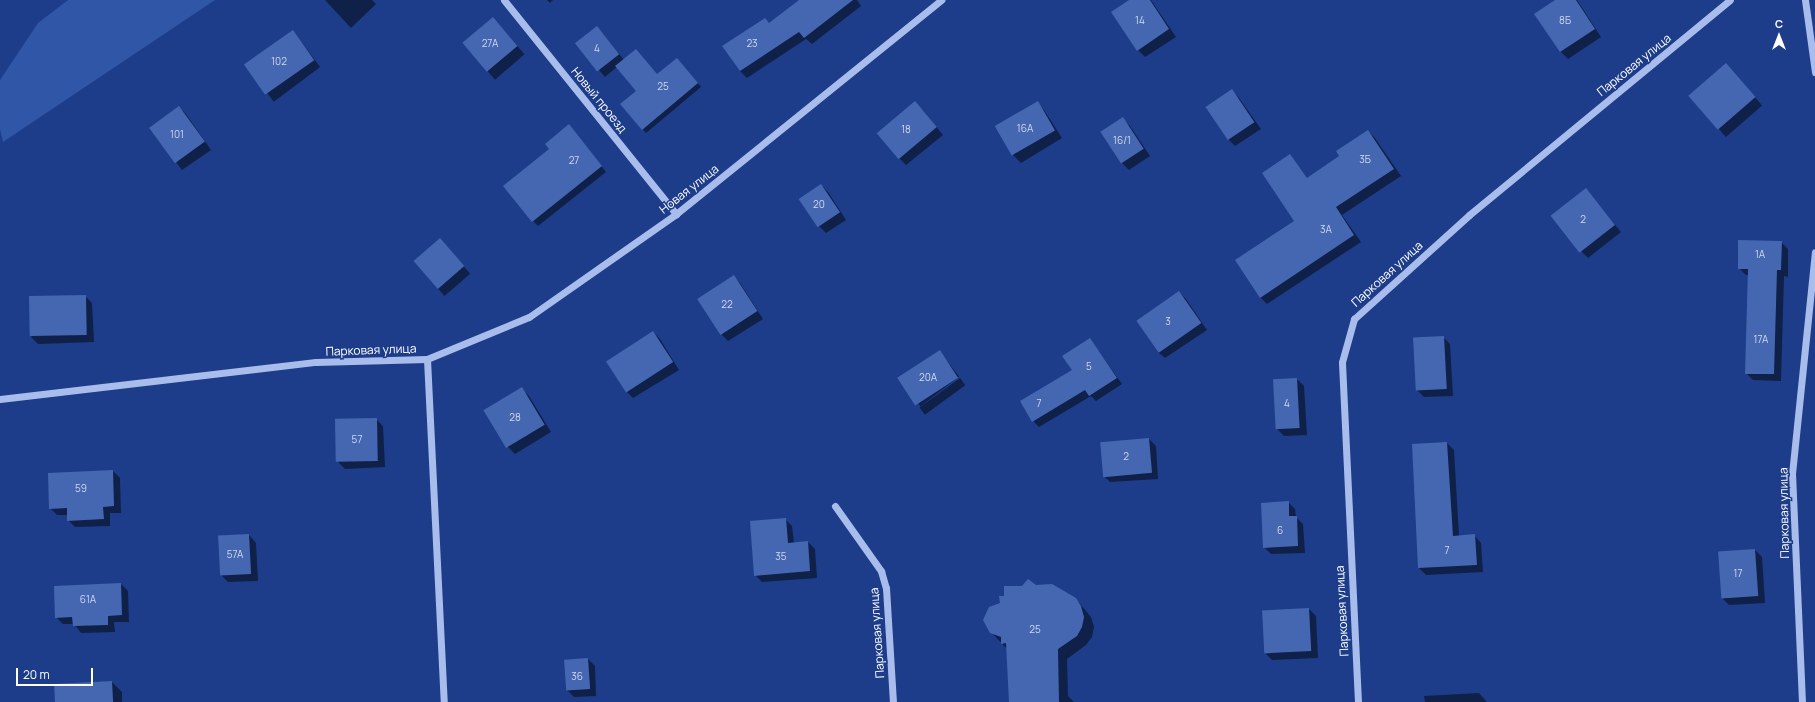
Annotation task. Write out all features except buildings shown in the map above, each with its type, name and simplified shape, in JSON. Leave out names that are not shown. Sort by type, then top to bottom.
[{"type":"street","name":"Новый проезд","points":[[504,0],[676,214]]},
{"type":"street","name":"Новая улица","points":[[427,359],[529,317],[676,214],[941,0]]},
{"type":"street","name":"Парковая улица","points":[[1358,702],[1342,362],[1354,319],[1469,214],[1730,0]]},
{"type":"street","points":[[1805,0],[1815,72]]},
{"type":"street","name":"Парковая улица","points":[[1802,702],[1792,474],[1815,252]]},
{"type":"street","name":"Парковая улица","points":[[0,399],[316,362],[427,359],[444,702]]},
{"type":"street","name":"Парковая улица","points":[[835,506],[881,571],[886,588],[893,702]]},
{"type":"shaded area","points":[[68,0],[215,0],[3,142],[0,129],[0,80],[38,23]]}]
